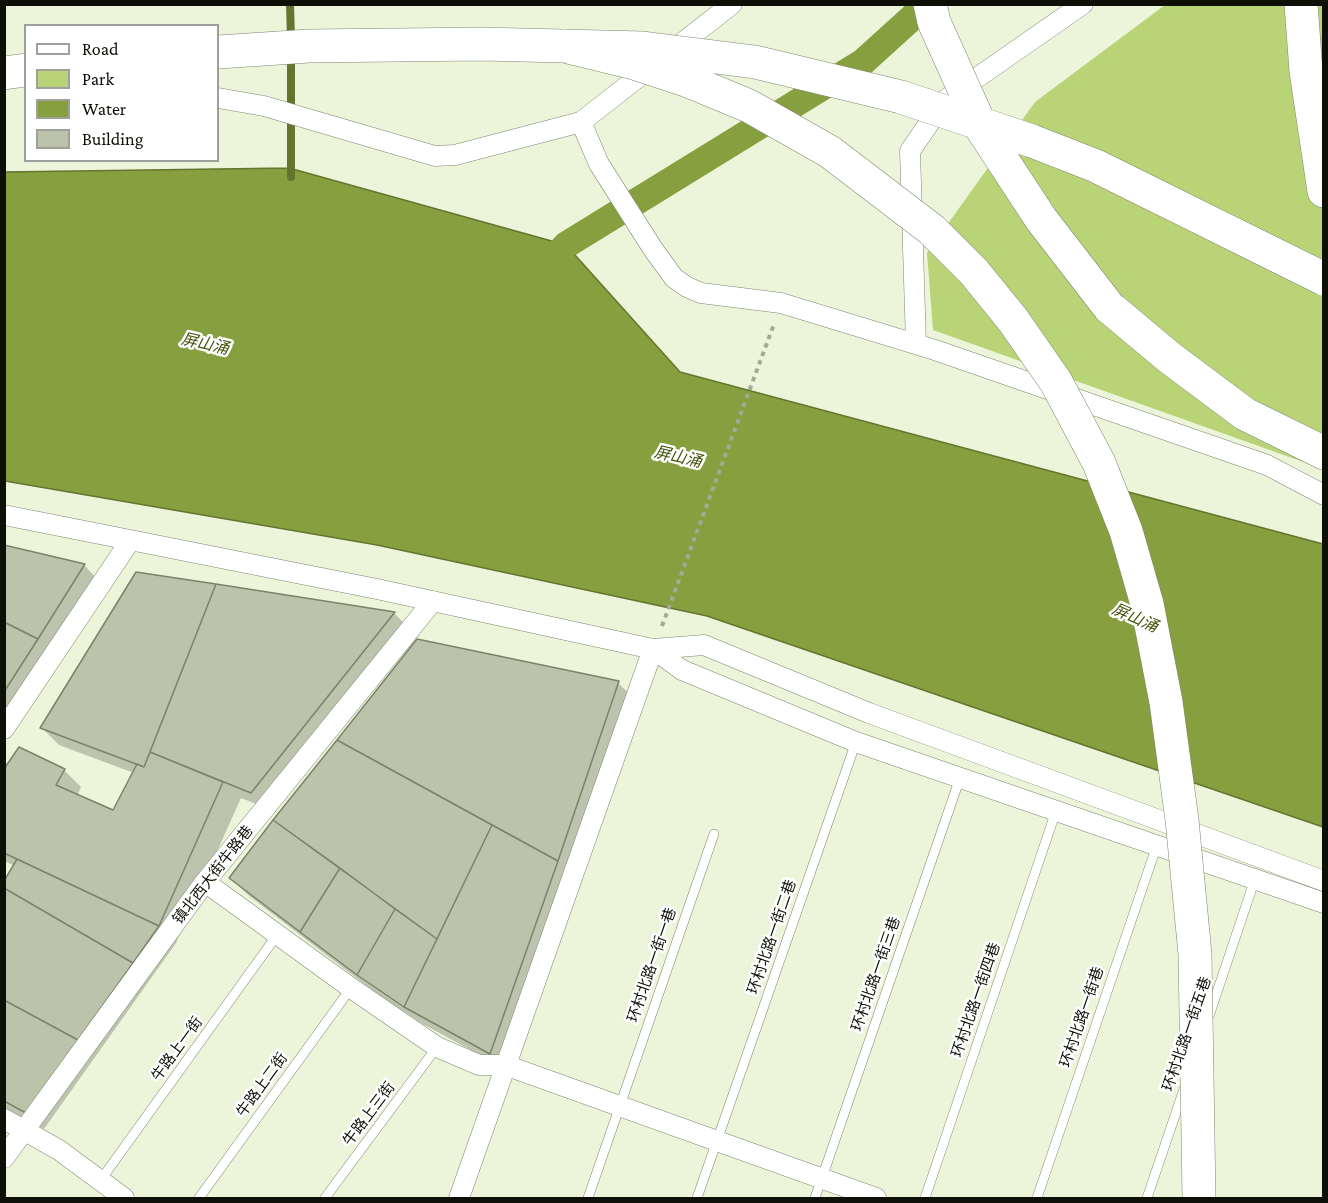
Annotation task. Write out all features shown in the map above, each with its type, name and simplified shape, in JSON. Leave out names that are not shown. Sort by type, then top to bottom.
[{"type":"highway","points":[[930,4],[934,22],[982,129],[1041,219],[1109,307],[1245,414],[1323,453]]},
{"type":"highway","points":[[1301,4],[1306,71],[1323,191]]},
{"type":"highway","points":[[219,52],[389,44],[564,46],[643,48],[755,62],[923,103],[1021,137],[1096,166],[1323,279]]},
{"type":"highway","points":[[564,46],[634,63],[686,80],[749,106],[830,152],[932,230],[974,272],[1013,320],[1056,382],[1099,463],[1126,531],[1147,604],[1166,702],[1182,820],[1195,954],[1199,1198]]},
{"type":"highway","points":[[4,73],[24,70]]},
{"type":"street","points":[[219,98],[264,106],[435,156],[455,155],[581,122],[732,4]]},
{"type":"street","points":[[916,344],[910,151],[945,100],[1083,4]]},
{"type":"street","points":[[4,62],[24,65]]},
{"type":"street","points":[[581,122],[599,164],[653,249],[674,278],[701,293],[782,303],[916,344],[1267,465],[1323,495]]},
{"type":"street","points":[[4,515],[433,601],[653,649],[704,645],[869,713],[1323,881]]},
{"type":"street","points":[[4,729],[130,542]]},
{"type":"street","name":"镇北西大街牛路巷","points":[[4,1158],[205,882],[433,601]]},
{"type":"street","points":[[653,649],[682,670],[856,742],[1323,903]]},
{"type":"street","points":[[459,1198],[653,649]]},
{"type":"street","points":[[205,882],[437,1047],[479,1065],[505,1065],[876,1198]]},
{"type":"street","points":[[4,1119],[59,1150],[124,1198]]},
{"type":"lane","name":"环村北路一街二巷","points":[[697,1198],[856,742]]},
{"type":"lane","name":"环村北路一街三巷","points":[[815,1198],[960,778]]},
{"type":"lane","name":"环村北路一街四巷","points":[[924,1198],[1056,811]]},
{"type":"lane","name":"环村北路一街一巷","points":[[588,1198],[714,834]]},
{"type":"lane","name":"环村北路一街巷","points":[[1037,1198],[1157,845]]},
{"type":"lane","name":"环村北路一街五巷","points":[[1147,1198],[1255,879]]},
{"type":"lane","name":"牛路上一街","points":[[100,1181],[277,935]]},
{"type":"lane","name":"牛路上二街","points":[[198,1198],[351,988]]},
{"type":"lane","name":"牛路上三街","points":[[325,1198],[437,1047]]},
{"type":"path","points":[[653,649],[782,303]]},
{"type":"green space","points":[[1165,5],[1323,5],[1323,469],[933,330],[927,253],[1035,102]]},
{"type":"water","name":"屏山涌","points":[[289,168],[566,245],[680,372],[1323,544],[1323,827],[707,616],[377,545],[5,481],[4,172]]},
{"type":"building","points":[[4,545],[85,564],[38,639],[4,622]]},
{"type":"building","points":[[136,572],[216,584],[144,767],[40,728]]},
{"type":"building","points":[[216,584],[395,612],[251,793],[150,752]]},
{"type":"building","points":[[4,622],[38,639],[4,692]]},
{"type":"building","points":[[417,639],[619,681],[558,861],[337,740]]},
{"type":"building","points":[[337,740],[492,825],[437,939],[273,820]]},
{"type":"building","points":[[19,747],[65,769],[56,785],[113,810],[137,764],[144,767],[150,752],[223,782],[159,926],[4,853],[4,769]]},
{"type":"building","points":[[273,820],[340,868],[300,932],[229,878]]},
{"type":"building","points":[[492,825],[558,861],[490,1054],[404,1007]]},
{"type":"building","points":[[17,859],[159,926],[133,963],[4,888],[4,881]]},
{"type":"building","points":[[340,868],[395,909],[357,975],[300,932]]},
{"type":"building","points":[[4,888],[133,963],[78,1040],[4,1000]]},
{"type":"building","points":[[395,909],[437,939],[404,1007],[357,975]]},
{"type":"building","points":[[4,1000],[78,1040],[26,1113],[4,1101]]},
{"type":"waterway","points":[[290,4],[291,39]]},
{"type":"waterway","points":[[540,272],[566,245],[863,62],[927,4]]},
{"type":"waterway","points":[[291,54],[291,177]]}]
